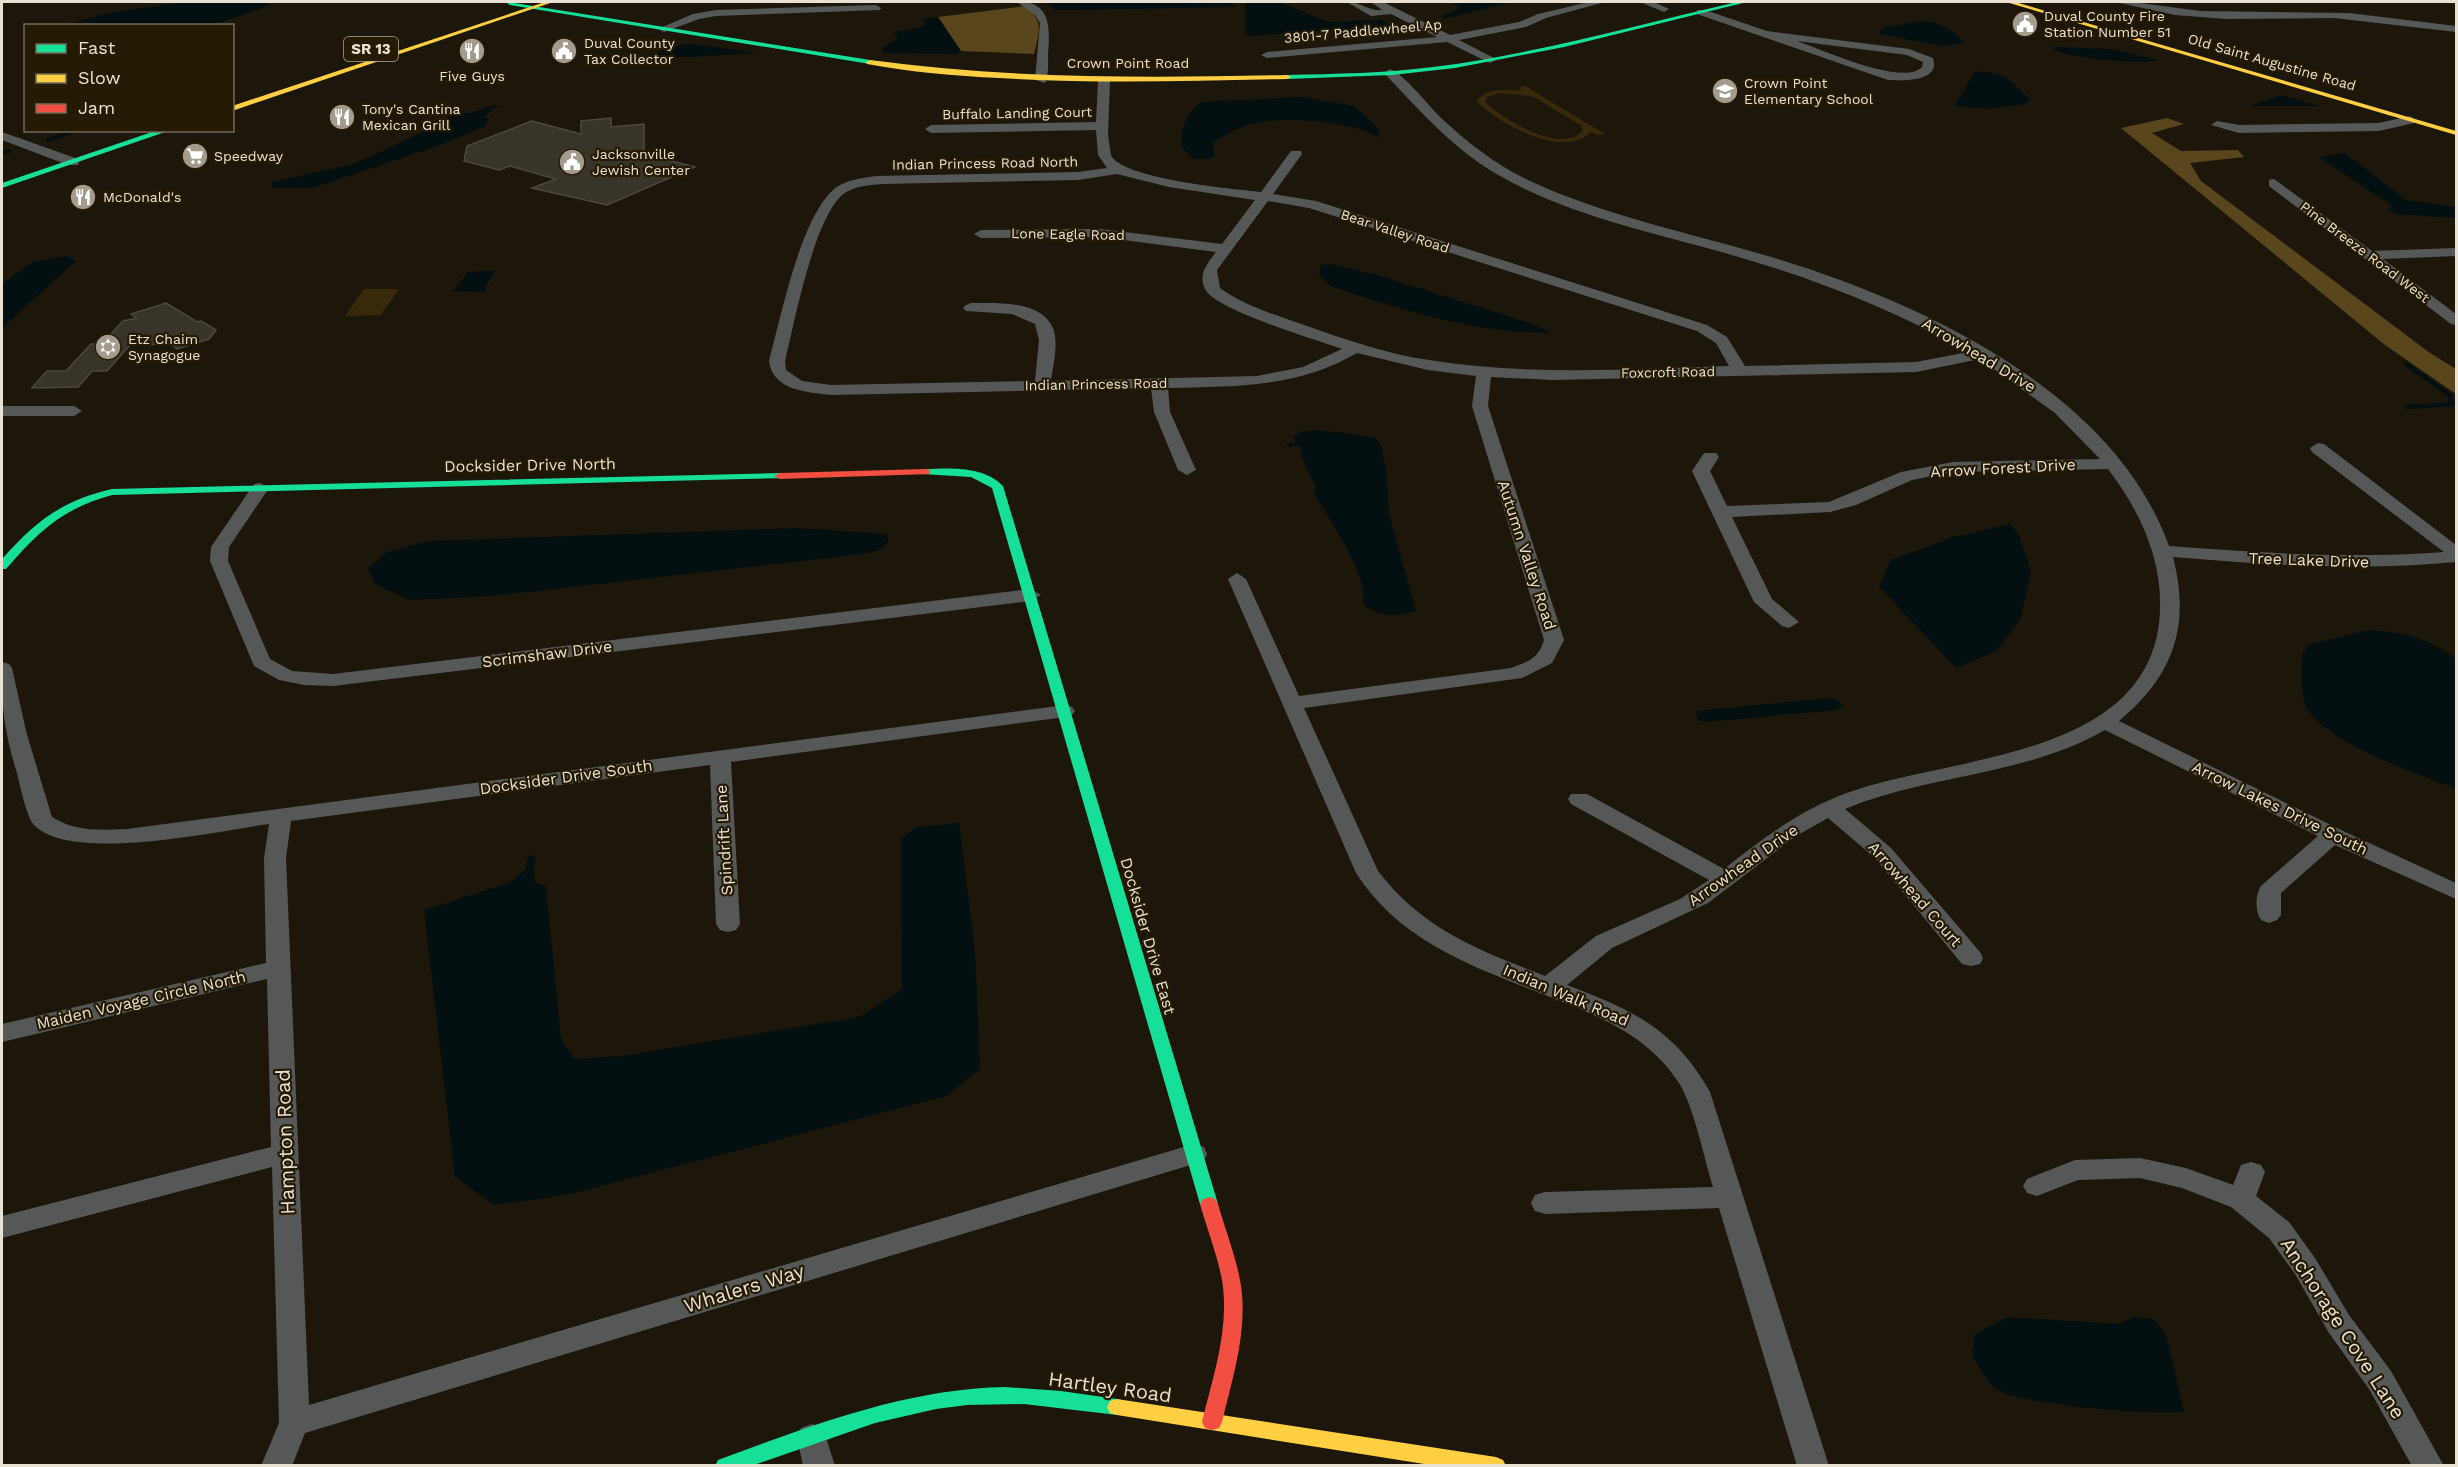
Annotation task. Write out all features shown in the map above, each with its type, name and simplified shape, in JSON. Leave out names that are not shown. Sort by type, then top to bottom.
[{"type":"street","name":"SR 13","points":[[234,95],[513,2]]},
{"type":"street","name":"Crown Point Road","points":[[513,2],[531,8],[907,68],[1041,80],[1104,81],[1390,73],[1490,60],[1744,2]]},
{"type":"street","name":"SR 13","points":[[234,108],[550,2]]},
{"type":"street","points":[[1022,2],[1039,13],[1045,23],[1041,80]]},
{"type":"street","points":[[1352,2],[1375,14],[1393,11]]},
{"type":"street","points":[[1376,2],[1490,60]]},
{"type":"street","name":"3801-7 Paddlewheel Ap","points":[[1267,55],[1447,39],[1522,25],[1542,16],[1600,2]]},
{"type":"street","points":[[1645,2],[1664,9]]},
{"type":"street","name":"Old Saint Augustine Road","points":[[2009,2],[2457,133]]},
{"type":"street","points":[[2120,2],[2181,15],[2358,17],[2457,29]]},
{"type":"street","points":[[2247,2],[2269,16]]},
{"type":"street","points":[[664,30],[697,16],[716,13],[876,8]]},
{"type":"street","points":[[1701,12],[1888,76],[1922,74],[1929,66],[1929,60],[1909,52],[1768,34]]},
{"type":"street","points":[[1296,52],[1309,67]]},
{"type":"street","points":[[340,72],[341,66],[350,57]]},
{"type":"street","points":[[311,82],[320,73],[319,67]]},
{"type":"street","name":"Arrowhead Drive","points":[[1390,73],[1441,128],[1466,148],[1523,183],[1640,225],[1851,289],[1928,324],[2016,374],[2056,404],[2086,431],[2113,464],[2145,511],[2162,552],[2170,596],[2169,636],[2153,674],[2135,698],[2105,722],[2029,755],[1879,790],[1830,808],[1780,836],[1725,879],[1677,911],[1606,941],[1586,954],[1549,987]]},
{"type":"street","points":[[1104,81],[1105,156],[1116,170]]},
{"type":"street","points":[[2217,125],[2239,129],[2379,127],[2410,120]]},
{"type":"street","name":"Buffalo Landing Court","points":[[931,129],[1103,126]]},
{"type":"street","points":[[2,172],[122,132]]},
{"type":"street","points":[[2,186],[161,132]]},
{"type":"street","points":[[2,136],[73,162]]},
{"type":"street","points":[[1227,249],[1296,154]]},
{"type":"street","name":"Indian Princess Road North","points":[[854,184],[882,180],[1078,176],[1116,170]]},
{"type":"street","name":"Bear Valley Road","points":[[1116,170],[1150,180],[1266,195],[1311,204],[1702,328],[1722,340],[1740,371]]},
{"type":"street","name":"Pine Breeze Road West","points":[[2274,183],[2457,321]]},
{"type":"street","name":"Indian Princess Road","points":[[854,184],[838,192],[822,213],[777,361],[777,368],[781,376],[792,383],[831,390],[1283,378],[1323,367],[1355,348]]},
{"type":"street","name":"Lone Eagle Road","points":[[981,234],[1100,232],[1227,249]]},
{"type":"street","name":"Foxcroft Road","points":[[1227,249],[1210,270],[1210,281],[1221,298],[1355,348],[1428,365],[1484,372],[1552,375],[1917,367],[1983,354]]},
{"type":"street","points":[[2369,255],[2457,252]]},
{"type":"street","points":[[971,308],[1015,310],[1041,321],[1046,330],[1043,385]]},
{"type":"street","name":"Autumn Valley Road","points":[[1292,704],[1515,674],[1538,666],[1552,654],[1554,640],[1480,406],[1484,372]]},
{"type":"street","points":[[1159,383],[1162,412],[1187,470]]},
{"type":"street","points":[[2,411],[74,411]]},
{"type":"street","points":[[2318,448],[2457,555]]},
{"type":"street","points":[[1710,457],[1701,471],[1720,512],[1764,602],[1789,622]]},
{"type":"street","name":"Arrow Forest Drive","points":[[1720,512],[1830,507],[1850,501],[1907,476],[1953,467],[2113,464]]},
{"type":"street","name":"Docksider Drive North","points":[[2,566],[52,511],[84,497],[112,492],[939,472],[978,474]]},
{"type":"street","name":"Docksider Drive East","points":[[978,474],[990,479],[997,486],[1031,595],[1231,1281],[1234,1302],[1212,1422]]},
{"type":"street","name":"Scrimshaw Drive","points":[[260,488],[220,546],[219,561],[261,662],[271,670],[287,677],[333,680],[1031,595]]},
{"type":"street","name":"Tree Lake Drive","points":[[2162,552],[2303,562],[2375,563],[2457,555]]},
{"type":"street","name":"Indian Walk Road","points":[[1237,579],[1367,873],[1383,896],[1427,934],[1456,951],[1620,1016],[1645,1030],[1670,1050],[1685,1069],[1696,1092],[1730,1197],[1813,1466]]},
{"type":"street","name":"Docksider Drive South","points":[[2,668],[16,735],[42,821],[67,835],[80,837],[127,836],[1065,711]]},
{"type":"street","name":"Arrow Lakes Drive South","points":[[2105,722],[2333,835],[2457,892]]},
{"type":"street","name":"Spindrift Lane","points":[[720,757],[728,924]]},
{"type":"street","points":[[1580,799],[1725,879]]},
{"type":"street","name":"Arrowhead Court","points":[[1830,808],[1883,853],[1971,958]]},
{"type":"street","name":"Hampton Road","points":[[276,1466],[294,1423],[275,858],[281,815]]},
{"type":"street","points":[[2269,915],[2269,891],[2333,835]]},
{"type":"street","name":"Maiden Voyage Circle North","points":[[2,1033],[280,968]]},
{"type":"street","points":[[2,1227],[286,1152]]},
{"type":"street","name":"Whalers Way","points":[[294,1423],[1194,1154]]},
{"type":"street","name":"Anchorage Cove Lane","points":[[2037,1186],[2075,1170],[2140,1168],[2186,1178],[2241,1199],[2279,1230],[2305,1266],[2339,1324],[2380,1380],[2429,1466]]},
{"type":"street","points":[[2241,1199],[2251,1172]]},
{"type":"street","points":[[1545,1203],[1730,1197]]},
{"type":"street","name":"Hartley Road","points":[[725,1466],[816,1451],[886,1413],[942,1400],[990,1395],[1047,1396],[1496,1466]]},
{"type":"shaded area","points":[[187,2],[270,2],[265,7],[216,24],[70,24],[108,13]]},
{"type":"shaded area","points":[[1045,2],[1231,2],[1234,5],[1232,7],[1055,10]]},
{"type":"shaded area","points":[[1245,2],[1279,2],[1328,22],[1380,20],[1395,26],[1250,36],[1245,34]]},
{"type":"shaded area","points":[[1451,2],[1511,2],[1444,19],[1441,16],[1460,8]]},
{"type":"shaded area","points":[[1025,6],[1036,17],[1039,27],[1034,54],[961,51],[938,17]]},
{"type":"shaded area","points":[[938,17],[961,51],[958,54],[883,53],[882,48],[898,38],[893,32],[924,27],[923,19]]},
{"type":"shaded area","points":[[1920,21],[1945,27],[1965,43],[1943,46],[1879,34],[1883,28]]},
{"type":"shaded area","points":[[686,44],[758,53],[686,57],[647,55]]},
{"type":"shaded area","points":[[2051,47],[2112,49],[2159,60],[2136,62],[2086,58]]},
{"type":"shaded area","points":[[1982,71],[2006,77],[2030,99],[2025,104],[1985,109],[1955,106],[1974,73]]},
{"type":"shaded area","points":[[1525,86],[1605,134],[1598,135],[1591,132],[1579,140],[1549,141],[1516,129],[1478,103],[1477,100],[1481,96],[1492,91],[1523,91],[1518,87]],"holes":[[[1500,93],[1532,96],[1580,125],[1583,130],[1574,137],[1562,139],[1548,137],[1518,125],[1485,102],[1487,97]]]},
{"type":"shaded area","points":[[2281,95],[2319,106],[2250,106]]},
{"type":"shaded area","points":[[1302,97],[1355,106],[1379,129],[1380,138],[1367,132],[1332,123],[1292,120],[1256,123],[1242,127],[1213,142],[1215,156],[1207,159],[1194,159],[1182,147],[1185,122],[1191,111],[1201,102]]},
{"type":"shaded area","points":[[499,105],[484,117],[489,120],[485,126],[440,145],[313,188],[272,188],[272,182],[354,164],[436,126],[452,114],[470,113]]},
{"type":"shaded area","points":[[2167,118],[2184,124],[2152,133],[2181,151],[2238,150],[2244,157],[2190,163],[2201,181],[2430,353],[2456,369],[2456,394],[2385,345],[2121,128]]},
{"type":"shaded area","points":[[2345,153],[2406,200],[2456,207],[2456,218],[2395,214],[2389,209],[2392,207],[2390,204],[2319,157]]},
{"type":"shaded area","points":[[67,256],[76,261],[2,328],[2,284],[33,262]]},
{"type":"shaded area","points":[[1329,264],[1377,275],[1533,324],[1551,333],[1468,325],[1387,304],[1333,287],[1319,276],[1321,265]]},
{"type":"shaded area","points":[[495,271],[485,288],[487,290],[482,292],[453,291],[468,272]]},
{"type":"shaded area","points":[[364,289],[399,289],[381,315],[345,316]]},
{"type":"shaded area","points":[[1319,430],[1374,437],[1381,445],[1386,468],[1389,514],[1416,611],[1388,615],[1374,611],[1363,604],[1360,578],[1346,547],[1313,491],[1316,487],[1302,458],[1300,446],[1288,447],[1286,444],[1295,443],[1294,436],[1302,431]]},
{"type":"shaded area","points":[[2010,524],[2019,535],[2031,571],[2021,618],[1997,651],[1956,668],[1879,587],[1891,560],[1954,537]]},
{"type":"shaded area","points":[[799,528],[886,534],[889,540],[881,549],[863,554],[492,596],[409,600],[375,584],[368,568],[387,552],[429,541]]},
{"type":"shaded area","points":[[2368,630],[2415,637],[2436,646],[2456,659],[2456,789],[2396,766],[2350,744],[2314,718],[2305,704],[2302,686],[2302,653],[2305,652],[2307,645]]},
{"type":"shaded area","points":[[1827,698],[1837,700],[1843,706],[1835,710],[1707,722],[1700,721],[1696,715],[1698,711]]},
{"type":"shaded area","points":[[959,823],[975,953],[980,1069],[946,1096],[566,1195],[494,1205],[455,1177],[424,910],[509,883],[525,870],[528,856],[536,855],[533,869],[536,883],[546,886],[561,1039],[575,1059],[622,1056],[859,1017],[902,989],[901,838],[917,827]]},
{"type":"shaded area","points":[[2008,1317],[2119,1324],[2134,1317],[2153,1319],[2166,1334],[2184,1412],[2144,1412],[2054,1404],[2005,1393],[1993,1387],[1972,1356],[1975,1334]]},
{"type":"building","name":"Jacksonville Jewish Center","points":[[611,118],[611,127],[644,124],[644,154],[695,167],[607,205],[532,188],[556,179],[510,166],[499,170],[464,161],[467,146],[532,121],[581,134],[581,121]]},
{"type":"building","name":"Etz Chaim Synagogue","points":[[166,303],[197,322],[201,321],[216,330],[209,339],[177,349],[171,344],[130,345],[107,371],[92,371],[78,387],[32,388],[47,371],[66,371],[91,344],[102,344],[123,321],[136,318],[131,314]]},
{"type":"waterway","points":[[48,140],[71,132]]},
{"type":"waterway","points":[[2,153],[9,151]]},
{"type":"waterway","points":[[2406,364],[2451,396],[2450,404]]},
{"type":"waterway","points":[[2407,407],[2456,404]]},
{"type":"traffic: fast","points":[[1287,77],[1392,73],[1455,66],[1564,45],[1744,2]]},
{"type":"traffic: fast","points":[[510,3],[870,62]]},
{"type":"traffic: fast","points":[[2,186],[161,132]]},
{"type":"traffic: fast","points":[[926,472],[972,474],[997,486],[1209,1204]]},
{"type":"traffic: fast","points":[[2,566],[26,539],[50,518],[77,503],[112,492],[780,476]]},
{"type":"traffic: fast","points":[[725,1466],[844,1424],[936,1401],[967,1397],[1024,1396],[1117,1407]]},
{"type":"traffic: slow","points":[[234,108],[550,2]]},
{"type":"traffic: slow","points":[[2009,2],[2456,133]]},
{"type":"traffic: slow","points":[[870,62],[1026,78],[1130,80],[1287,77]]},
{"type":"traffic: slow","points":[[1117,1407],[1496,1466]]},
{"type":"traffic: jam","points":[[780,476],[926,472]]},
{"type":"traffic: jam","points":[[1209,1204],[1229,1271],[1233,1298],[1229,1352],[1212,1422]]},
{"type":"place","name":"Duval County Fire Station Number 51","points":[[2025,24]]},
{"type":"place","name":"Five Guys","points":[[472,51]]},
{"type":"place","name":"Duval County Tax Collector","points":[[564,51]]},
{"type":"place","name":"Crown Point Elementary School","points":[[1725,91]]},
{"type":"place","name":"Tony's Cantina Mexican Grill","points":[[342,117]]},
{"type":"place","name":"Speedway","points":[[195,156]]},
{"type":"place","name":"Jacksonville Jewish Center","points":[[572,162]]},
{"type":"place","name":"McDonald's","points":[[83,197]]},
{"type":"place","name":"Etz Chaim Synagogue","points":[[108,347]]}]
